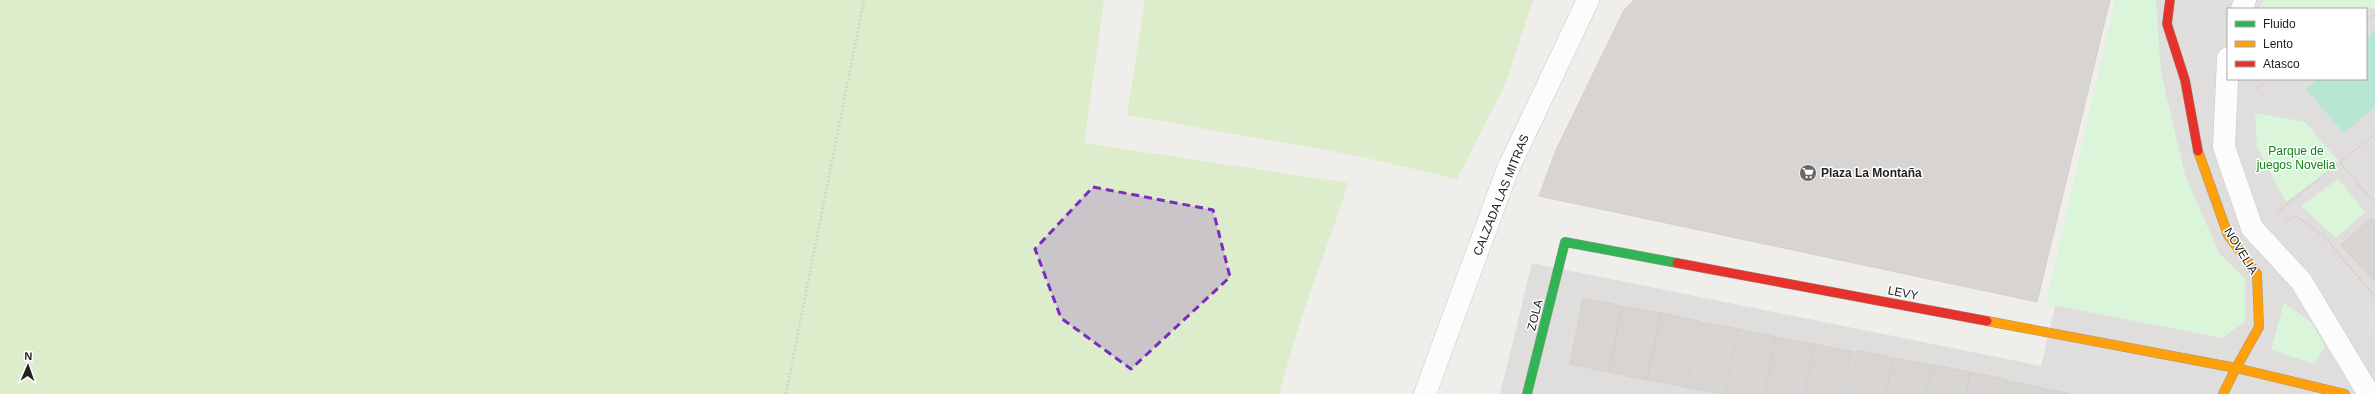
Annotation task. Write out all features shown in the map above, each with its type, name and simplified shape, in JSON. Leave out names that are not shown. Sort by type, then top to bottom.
[{"type":"street","name":"CALZADA LAS MITRAS","points":[[1425,394],[1507,172],[1588,0]]},
{"type":"street","name":"NOVELIA","points":[[2170,0],[2167,24],[2185,80],[2197,150],[2228,235],[2257,274],[2259,327],[2223,394]]},
{"type":"street","name":"NOVELIA","points":[[2227,80],[2224,148],[2252,228],[2301,281],[2369,394]]},
{"type":"street","name":"LEVY","points":[[1566,242],[2236,368]]},
{"type":"street","name":"ZOLA","points":[[1528,394],[1566,242]]},
{"type":"street","points":[[2236,368],[2345,394]]},
{"type":"path","points":[[786,394],[864,0]]},
{"type":"path","points":[[2250,94],[2269,80]]},
{"type":"path","points":[[2276,212],[2375,134]]},
{"type":"path","points":[[2340,163],[2375,203]]},
{"type":"path","points":[[2273,207],[2283,223],[2296,216],[2324,236],[2375,297]]},
{"type":"highlighted area","points":[[1093,187],[1213,210],[1230,277],[1131,369],[1061,318],[1035,249]]},
{"type":"shaded area","points":[[2128,0],[2342,0],[2375,9],[2375,394],[1500,394],[1532,263],[2041,366]]},
{"type":"shaded area","points":[[2315,243],[2332,257],[2367,297],[2375,314],[2375,330],[2362,335],[2352,316],[2338,301],[2329,286],[2304,259]]},
{"type":"green space","points":[[0,0],[1104,0],[1084,143],[1348,183],[1294,341],[1280,394],[0,394]]},
{"type":"green space","points":[[1145,0],[1533,0],[1505,85],[1457,179],[1353,155],[1127,115]]},
{"type":"green space","points":[[2115,0],[2156,0],[2161,72],[2185,175],[2219,253],[2245,279],[2245,321],[2223,338],[2046,304]]},
{"type":"green space","points":[[2264,0],[2373,0],[2375,4],[2367,9],[2367,8],[2259,8]]},
{"type":"green space","points":[[2375,31],[2375,107],[2344,133],[2306,89],[2317,80],[2367,80],[2367,38]]},
{"type":"green space","name":"Parque de juegos Novelia","points":[[2255,113],[2305,122],[2340,163],[2286,202],[2257,147]]},
{"type":"green space","points":[[2338,179],[2365,212],[2336,238],[2301,206]]},
{"type":"green space","points":[[2284,303],[2312,323],[2325,347],[2314,364],[2271,350]]},
{"type":"building","name":"Plaza La Montaña","points":[[1634,0],[2110,0],[2037,302],[1539,196],[1556,150],[1624,10]]},
{"type":"building","points":[[2371,218],[2375,222],[2375,282],[2341,245]]},
{"type":"building","points":[[1583,298],[1622,306],[1609,372],[1570,364]]},
{"type":"building","points":[[1622,306],[1661,313],[1647,380],[1609,372]]},
{"type":"building","points":[[1661,313],[1699,321],[1686,387],[1647,380]]},
{"type":"building","points":[[1701,322],[1738,329],[1725,394],[1687,388]]},
{"type":"building","points":[[1738,329],[1776,337],[1765,394],[1725,394]]},
{"type":"building","points":[[1776,337],[1814,344],[1805,394],[1765,394]]},
{"type":"building","points":[[1814,344],[1854,352],[1845,394],[1805,394]]},
{"type":"building","points":[[1857,350],[1893,358],[1886,394],[1847,394]]},
{"type":"building","points":[[1893,358],[1932,365],[1926,394],[1886,394]]},
{"type":"building","points":[[1932,365],[1970,372],[1966,394],[1926,394]]},
{"type":"building","points":[[1970,372],[2008,380],[2006,394],[1966,394]]},
{"type":"building","points":[[2010,381],[2047,389],[2046,394],[2008,394]]},
{"type":"building","points":[[2047,389],[2071,394],[2046,394]]},
{"type":"traffic: fast","points":[[1527,394],[1565,242],[1677,263]]},
{"type":"traffic: slow","points":[[2198,151],[2228,235],[2257,274],[2259,327],[2236,368],[2345,394]]},
{"type":"traffic: slow","points":[[1987,321],[2236,368],[2223,394]]},
{"type":"traffic: jam","points":[[2170,0],[2167,24],[2185,80],[2198,151]]},
{"type":"traffic: jam","points":[[1677,263],[1987,321]]},
{"type":"place","name":"Plaza La Montaña","points":[[1808,173]]}]
